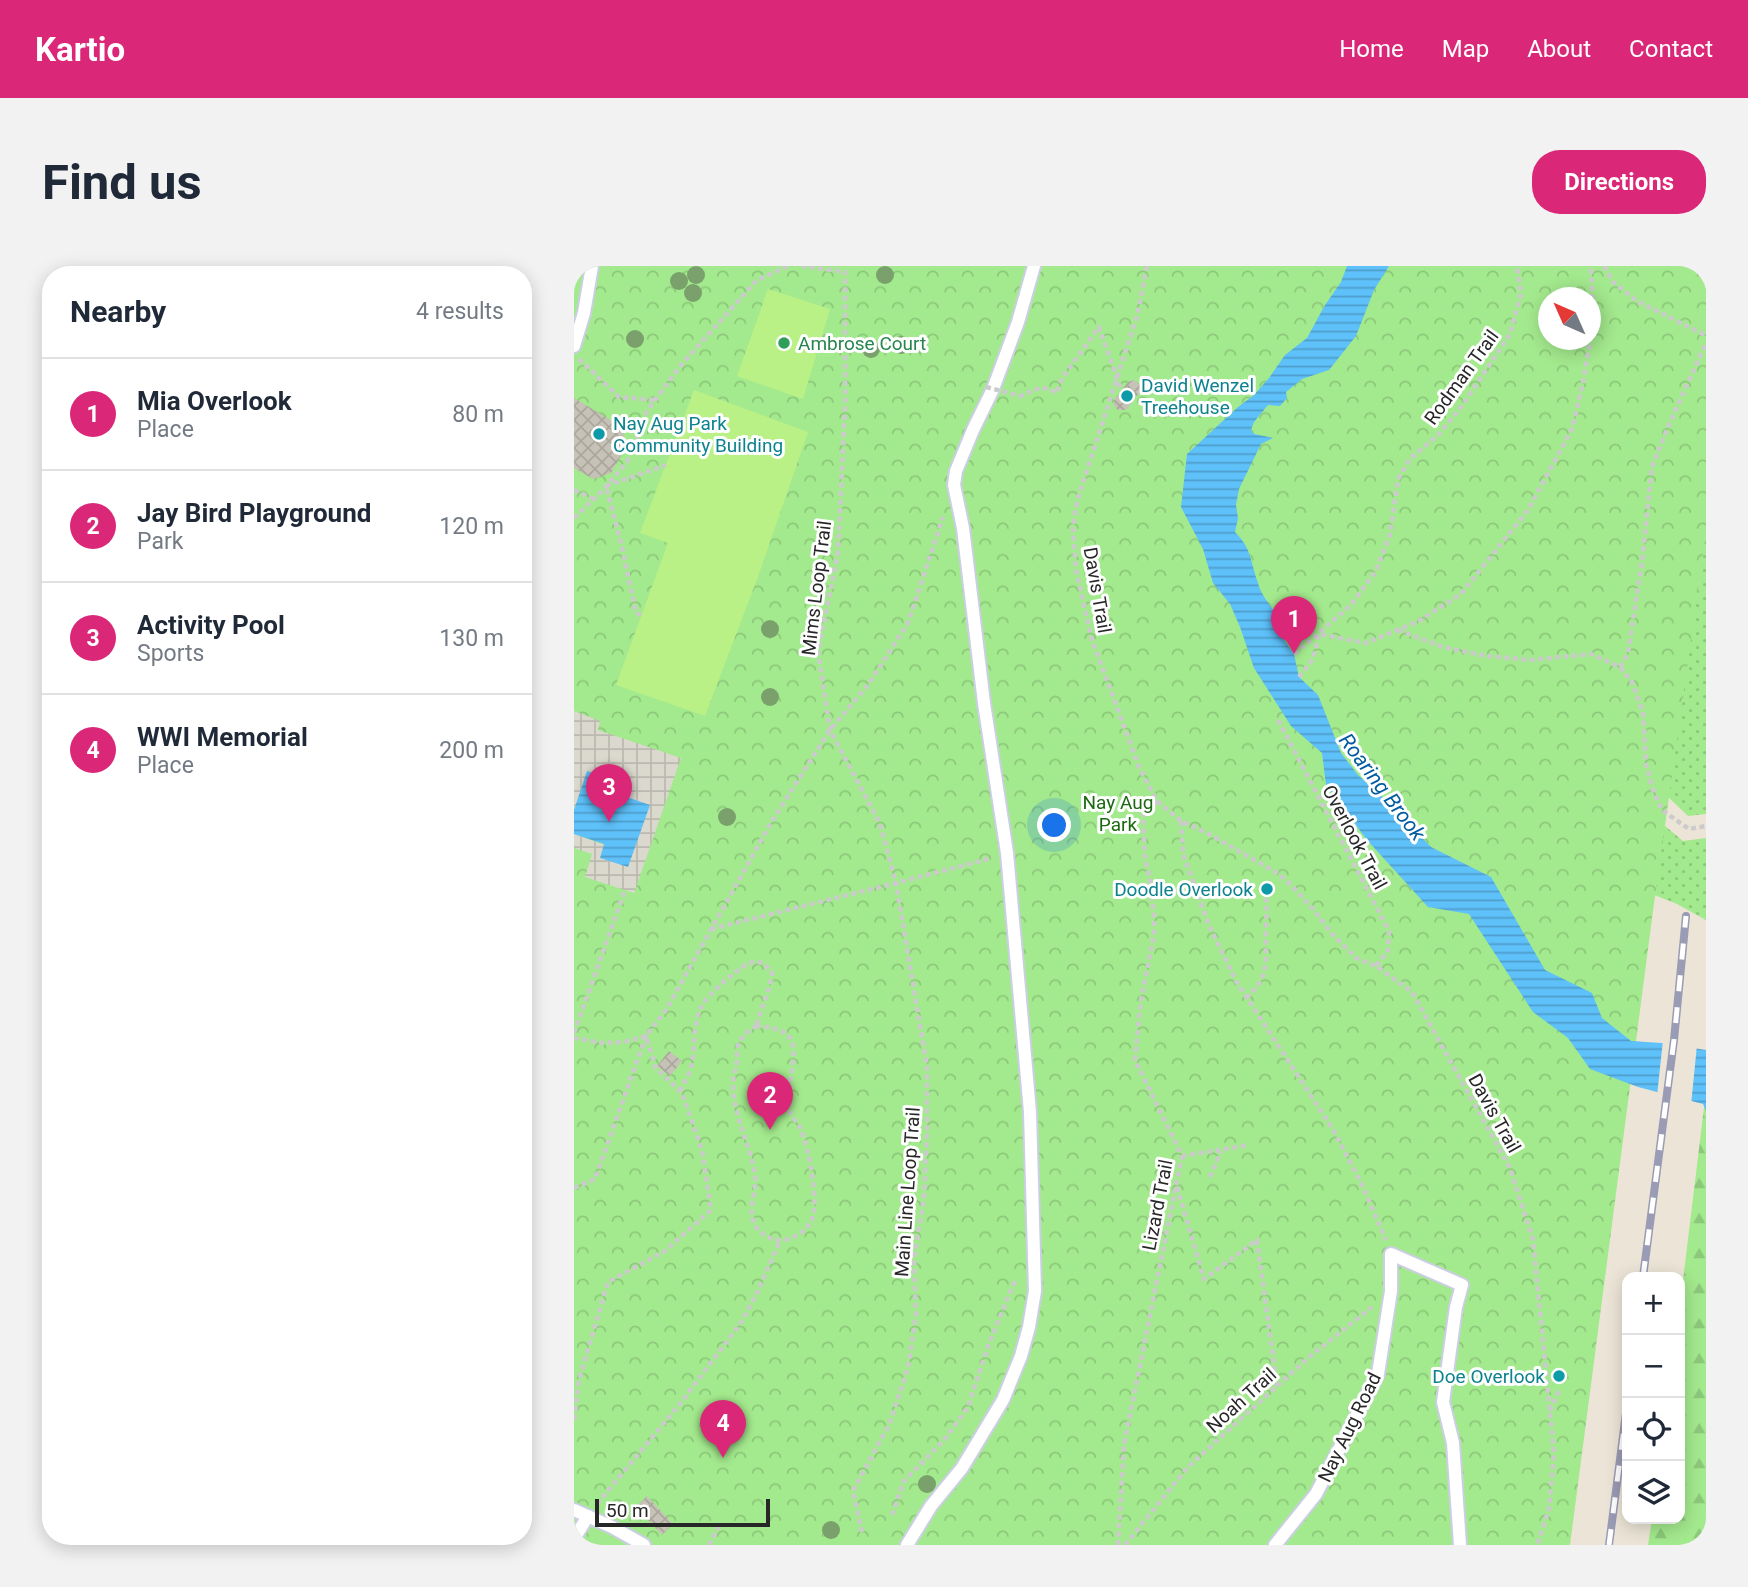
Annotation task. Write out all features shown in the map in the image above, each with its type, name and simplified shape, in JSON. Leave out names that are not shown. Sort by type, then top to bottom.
[{"type":"lane","points":[[574,346],[584,313],[592,266]]},
{"type":"lane","points":[[907,1545],[931,1506],[979,1443],[1008,1390],[1029,1327],[1035,1291],[1030,1112],[1007,853],[984,703],[963,528],[954,485],[956,471],[1018,322],[1034,266]]},
{"type":"lane","points":[[1391,1254],[1462,1285],[1456,1307],[1443,1402],[1454,1443],[1460,1545]]},
{"type":"lane","name":"Nay Aug Road","points":[[1275,1545],[1316,1494],[1378,1374],[1391,1292],[1391,1254]]},
{"type":"lane","points":[[574,1510],[645,1545]]},
{"type":"lane","points":[[574,1539],[588,1516]]},
{"type":"path","points":[[574,518],[627,462],[647,411],[681,365],[757,280],[788,266]]},
{"type":"path","name":"Mims Loop Trail","points":[[802,266],[846,269],[845,406],[838,553],[818,652],[830,730]]},
{"type":"path","name":"Davis Trail","points":[[1147,266],[1137,316],[1077,501],[1073,528],[1076,570],[1092,640],[1139,767],[1157,801],[1181,821],[1279,874],[1356,958],[1376,966],[1412,992],[1510,1168],[1533,1240],[1553,1454],[1549,1509],[1537,1545]]},
{"type":"path","name":"Rodman Trail","points":[[1294,654],[1350,607],[1376,571],[1390,534],[1398,479],[1410,459],[1438,434],[1462,406],[1510,334],[1521,293],[1517,266]]},
{"type":"path","points":[[1591,266],[1592,287]]},
{"type":"path","points":[[1604,266],[1613,282],[1637,302],[1703,334],[1706,331]]},
{"type":"path","points":[[989,388],[1021,396],[1037,388],[1050,388],[1056,393],[1062,378],[1099,327],[1121,390]]},
{"type":"path","points":[[1620,667],[1628,653],[1643,561],[1652,467],[1706,343]]},
{"type":"path","points":[[1319,634],[1366,643],[1419,621],[1461,594],[1528,510],[1572,429],[1588,350]]},
{"type":"path","points":[[574,355],[620,397],[654,400]]},
{"type":"path","points":[[606,486],[666,464]]},
{"type":"path","points":[[574,1188],[595,1179],[646,1036],[666,1010],[772,821],[830,730],[868,685],[908,623],[954,485]]},
{"type":"path","points":[[606,486],[636,613],[641,615]]},
{"type":"path","points":[[574,490],[594,499]]},
{"type":"path","points":[[1398,630],[1443,647],[1486,656],[1531,660],[1591,654],[1620,667],[1632,682],[1643,712],[1646,764],[1662,810],[1689,829],[1706,826]]},
{"type":"path","name":"Rodman Trail","points":[[1299,677],[1313,659],[1319,634]]},
{"type":"path","name":"Overlook Trail","points":[[1278,720],[1389,931],[1388,951],[1376,966]]},
{"type":"path","name":"Main Line Loop Trail","points":[[830,730],[880,824],[896,883],[927,1066],[925,1198],[914,1259],[916,1315],[908,1368],[889,1425],[853,1491],[862,1532]]},
{"type":"path","name":"Lizard Trail","points":[[1118,1545],[1124,1445],[1182,1156],[1135,1060],[1141,1000],[1154,935],[1143,816],[1157,801]]},
{"type":"path","points":[[1181,821],[1183,854],[1208,923],[1236,981],[1334,1130],[1362,1185],[1391,1254]]},
{"type":"path","points":[[711,929],[1007,853]]},
{"type":"path","points":[[574,1033],[625,890]]},
{"type":"path","points":[[1246,998],[1257,988],[1265,974],[1268,913],[1266,898]]},
{"type":"path","points":[[680,1091],[690,1070],[702,1006],[747,964],[756,961],[763,964],[772,972],[770,985],[756,1027],[745,1035],[737,1046],[732,1086],[739,1125],[752,1156],[756,1180],[751,1203],[753,1222],[757,1229],[771,1239],[780,1241],[794,1237],[807,1228],[812,1220],[815,1198],[808,1152],[801,1128],[790,1112],[789,1086],[794,1045],[789,1035],[779,1030],[756,1027]]},
{"type":"path","points":[[574,1038],[602,1043],[624,1042],[646,1036]]},
{"type":"path","points":[[574,1421],[579,1380],[608,1282],[665,1251],[711,1210],[702,1150],[680,1091],[656,1068],[646,1036]]},
{"type":"path","points":[[1182,1156],[1249,1145]]},
{"type":"path","points":[[1210,1177],[1221,1150]]},
{"type":"path","points":[[1176,1185],[1204,1279],[1257,1240],[1277,1387]]},
{"type":"path","points":[[588,1516],[683,1400],[740,1324],[780,1241]]},
{"type":"path","points":[[892,1515],[905,1481],[944,1440],[968,1408],[988,1346],[1014,1283],[1034,1258]]},
{"type":"path","name":"Noah Trail","points":[[1125,1545],[1188,1467],[1308,1358],[1391,1292]]},
{"type":"path","points":[[1549,1412],[1560,1390]]},
{"type":"path","points":[[709,1545],[720,1524]]},
{"type":"green space","name":"Nay Aug Park","points":[[574,266],[1706,266],[1706,533],[1653,911],[1570,1545],[574,1545]]},
{"type":"green space","points":[[1706,266],[1706,814],[1688,816],[1666,795],[1652,815],[1683,841],[1706,838],[1706,920],[1677,904],[1632,886]]},
{"type":"green space","name":"Ambrose Court","points":[[768,289],[830,309],[803,399],[737,376]]},
{"type":"green space","points":[[694,390],[808,432],[759,574],[705,716],[616,685],[668,543],[640,533]]},
{"type":"green space","points":[[1706,1091],[1706,1545],[1648,1545],[1651,1524],[1685,1524],[1684,1272]]},
{"type":"shaded area","points":[[574,711],[600,721],[598,730],[681,758],[634,893],[585,877],[592,854],[574,848],[574,834],[605,845],[628,785],[588,771],[574,810]]},
{"type":"water","points":[[1347,266],[1389,266],[1374,290],[1356,336],[1329,370],[1302,379],[1286,392],[1287,398],[1280,406],[1268,405],[1254,422],[1251,430],[1254,434],[1273,438],[1261,444],[1239,489],[1235,532],[1248,550],[1261,592],[1278,617],[1277,630],[1294,654],[1299,677],[1318,695],[1341,753],[1358,775],[1431,847],[1491,877],[1545,970],[1592,993],[1602,1018],[1631,1041],[1706,1050],[1706,1111],[1703,1104],[1638,1087],[1590,1069],[1568,1038],[1533,1012],[1469,914],[1428,907],[1367,840],[1326,785],[1322,753],[1291,726],[1254,668],[1230,604],[1213,583],[1203,549],[1181,507],[1187,454],[1254,395],[1285,355],[1307,338],[1341,282]]},
{"type":"water","points":[[587,771],[628,784],[624,796],[650,805],[628,867],[600,858],[604,844],[574,834],[574,810]]},
{"type":"pier","points":[[1663,1040],[1697,1045],[1691,1105],[1657,1096]]},
{"type":"building","name":"David Wenzel Treehouse","points":[[1134,380],[1141,385],[1140,392],[1126,410],[1118,410],[1114,406],[1114,400],[1128,382]]},
{"type":"building","name":"Nay Aug Park Community Building","points":[[574,398],[619,425],[628,444],[611,473],[593,479],[574,468]]},
{"type":"building","points":[[669,1051],[682,1061],[670,1076],[657,1066]]},
{"type":"building","points":[[647,1496],[673,1524],[662,1535],[636,1507]]},
{"type":"railway","points":[[1644,1272],[1674,1040],[1686,916]]},
{"type":"railway","points":[[1609,1545],[1622,1444]]},
{"type":"place","name":"Ambrose Court","points":[[784,343]]},
{"type":"place","name":"David Wenzel Treehouse","points":[[1127,396]]},
{"type":"place","name":"Nay Aug Park Community Building","points":[[599,434]]},
{"type":"place","name":"Mia Overlook","points":[[1294,654]]},
{"type":"place","name":"Activity Pool","points":[[609,822]]},
{"type":"place","name":"Doodle Overlook","points":[[1267,889]]},
{"type":"place","name":"Jay Bird Playground","points":[[770,1130]]},
{"type":"place","name":"Doe Overlook","points":[[1559,1376]]},
{"type":"place","name":"WWI Memorial","points":[[723,1458]]},
{"type":"water label","name":"Roaring Brook","points":[[1382,787]]}]
